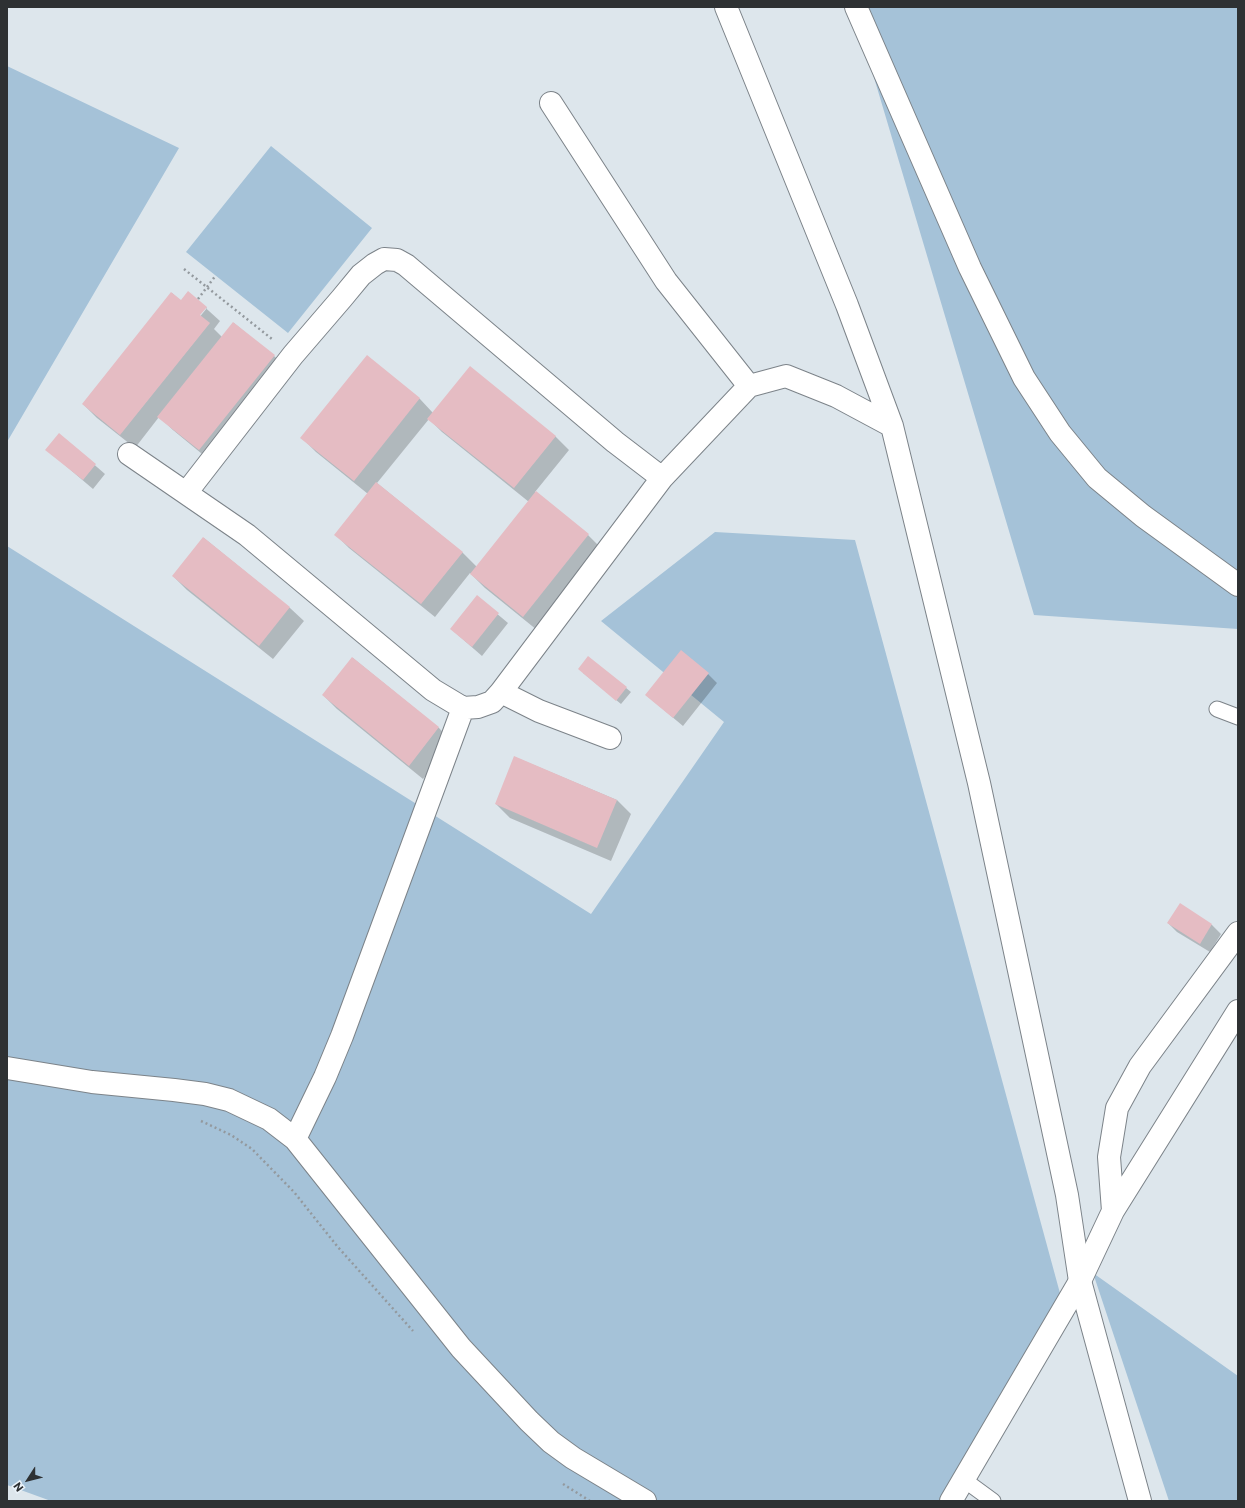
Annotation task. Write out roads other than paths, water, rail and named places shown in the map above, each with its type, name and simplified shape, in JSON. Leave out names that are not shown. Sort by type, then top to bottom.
[{"type":"street","points":[[726,7],[848,305],[892,426],[979,783],[1067,1195],[1080,1281],[1140,1501]]},
{"type":"street","points":[[856,7],[970,268],[1024,378],[1060,433],[1097,478],[1143,516],[1238,585]]},
{"type":"street","points":[[551,103],[666,281],[749,386]]},
{"type":"street","points":[[186,493],[293,355],[361,275],[384,259],[398,260],[406,265],[615,442],[662,478]]},
{"type":"street","points":[[129,454],[247,535],[320,594],[397,662],[438,694],[463,708],[484,706],[492,702],[501,692],[662,478],[749,386],[786,376],[836,396],[892,426]]},
{"type":"street","points":[[501,692],[539,710],[610,738]]},
{"type":"street","points":[[295,1139],[342,1036],[463,708]]},
{"type":"street","points":[[1113,1211],[1109,1157],[1117,1108],[1140,1066],[1238,933]]},
{"type":"street","points":[[951,1501],[1080,1281],[1113,1211],[1238,1011]]},
{"type":"street","points":[[7,1068],[92,1082],[174,1090],[229,1100],[269,1119],[295,1139],[460,1348],[509,1400],[551,1442],[573,1458],[645,1501]]},
{"type":"lane","points":[[1217,709],[1238,717]]},
{"type":"lane","points":[[963,1479],[992,1501]]}]
